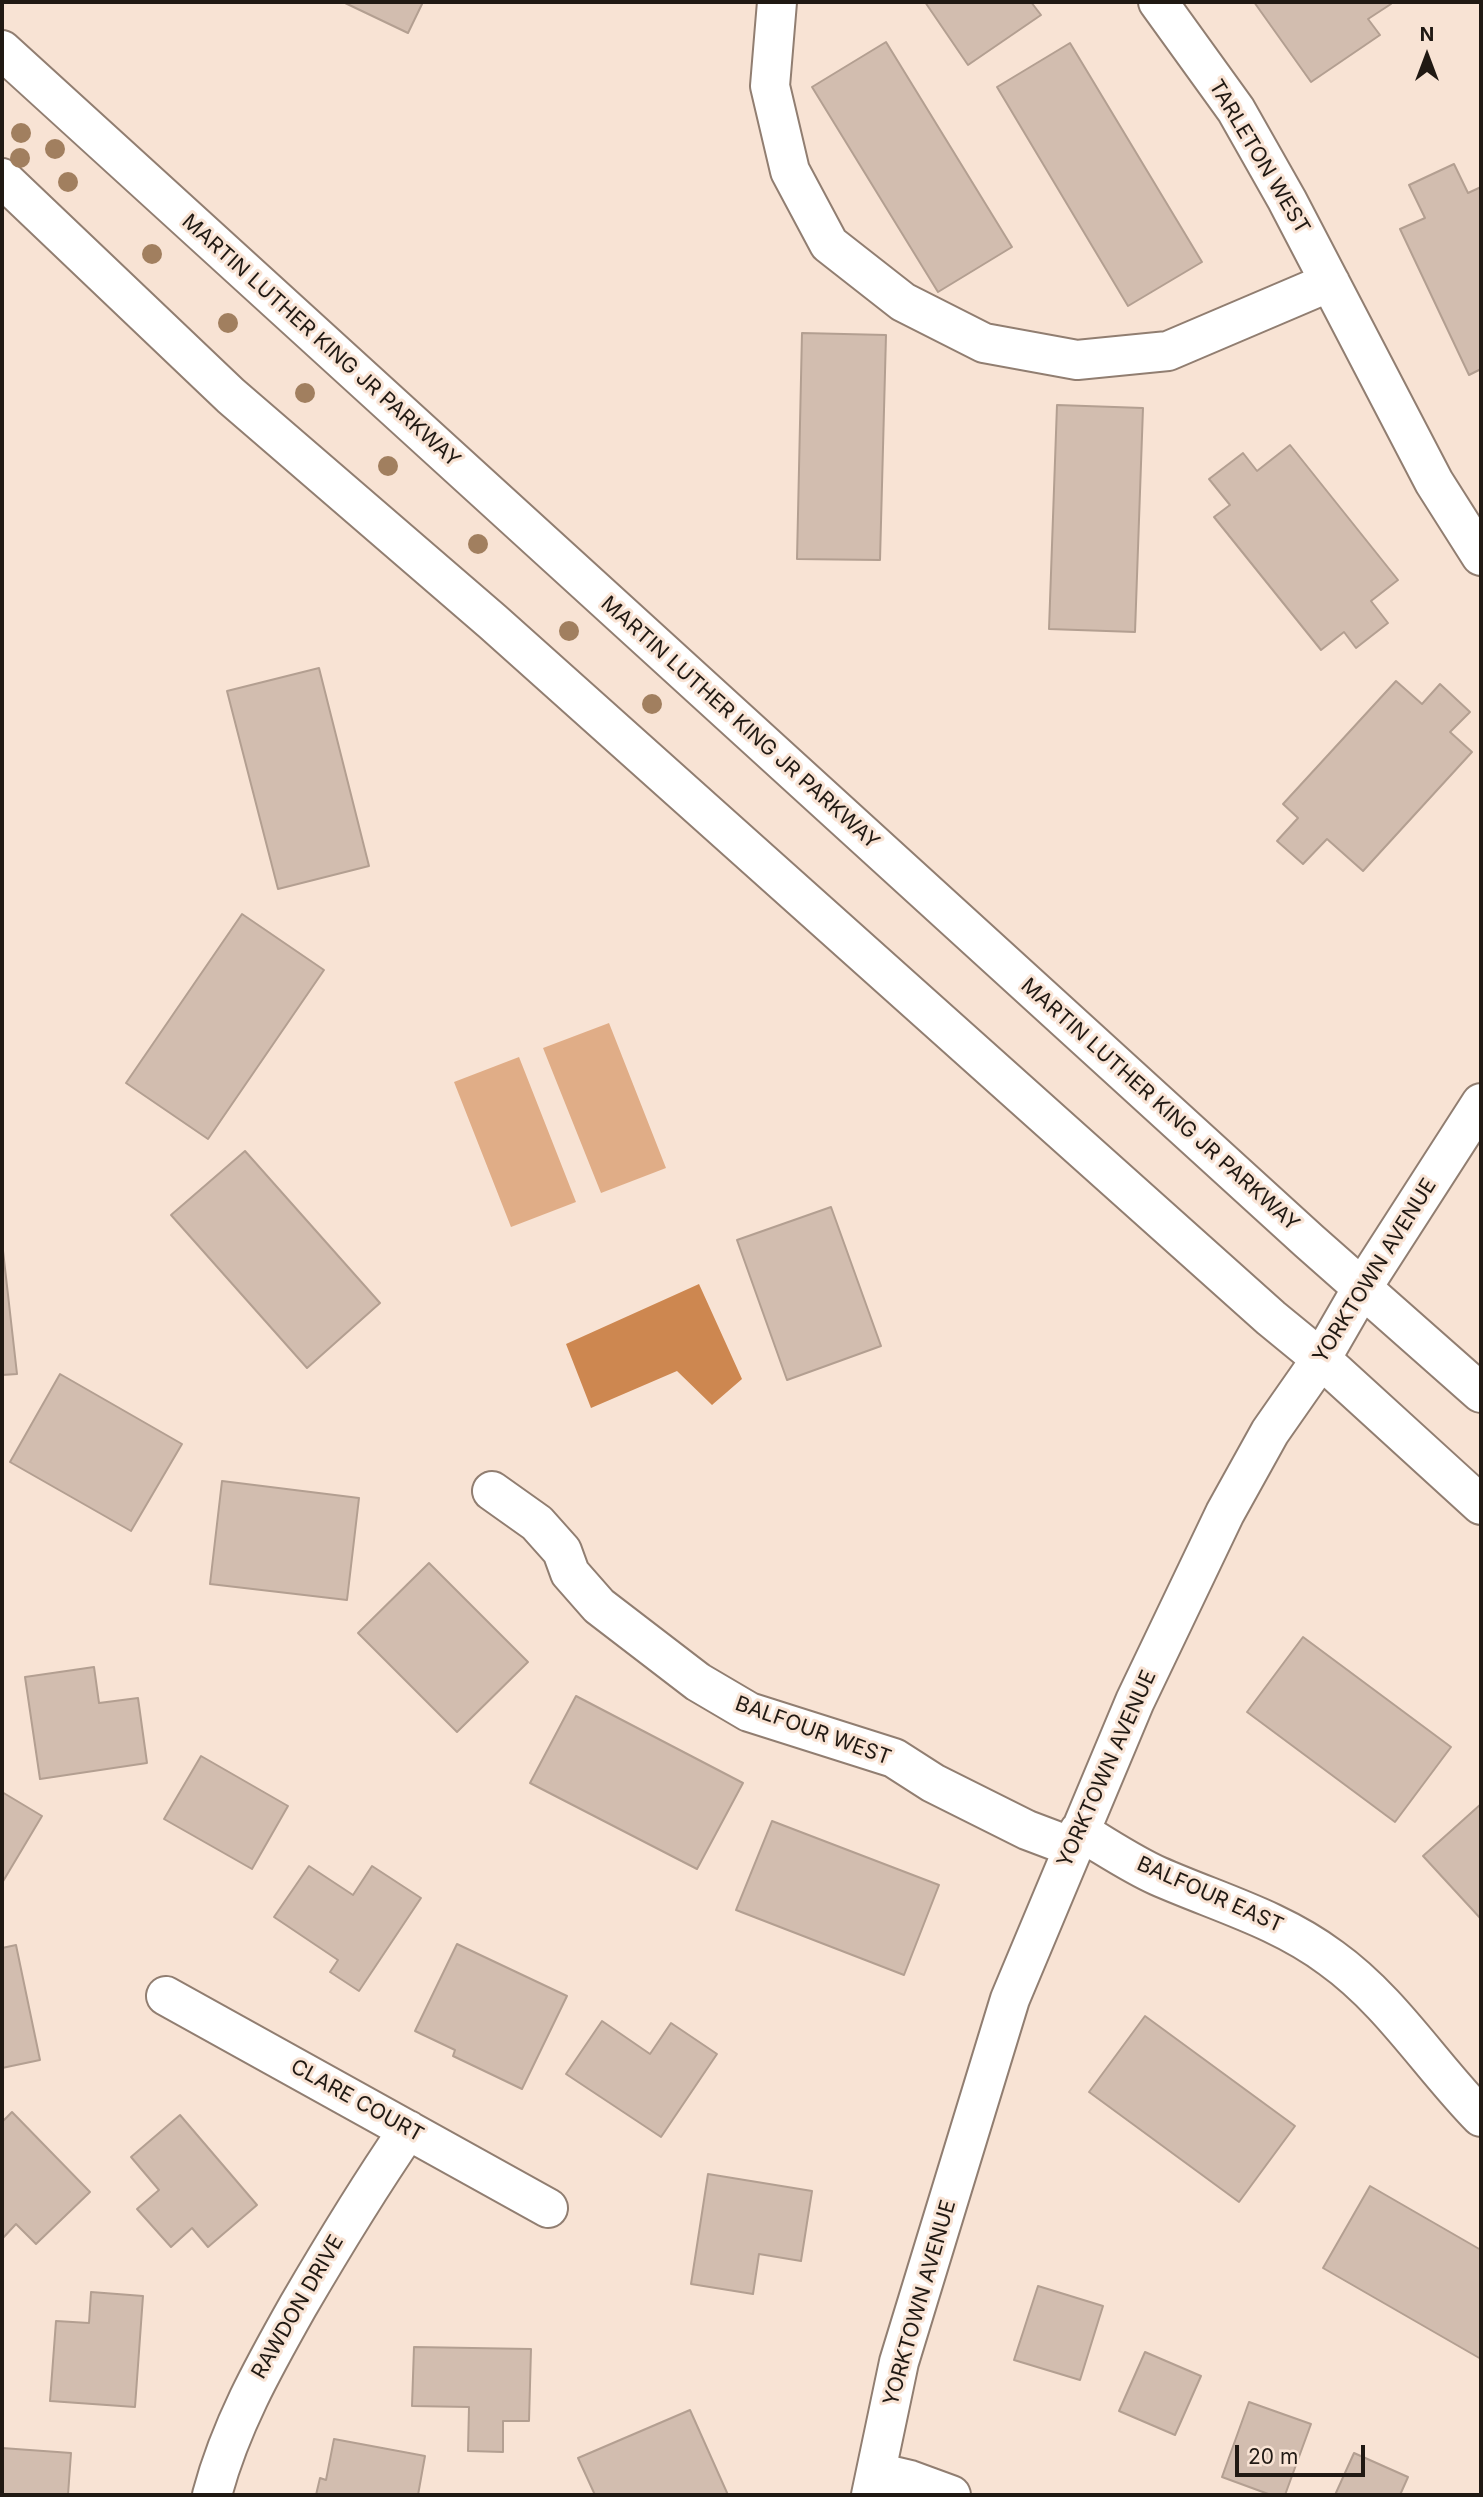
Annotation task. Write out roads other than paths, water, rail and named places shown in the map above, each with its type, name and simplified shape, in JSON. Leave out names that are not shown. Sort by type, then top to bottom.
[{"type":"street","points":[[777,2],[770,86],[790,171],[829,244],[903,302],[984,343],[1077,360],[1168,351],[1329,282]]},
{"type":"street","name":"TARLETON WEST","points":[[1158,2],[1236,110],[1434,482],[1481,556]]},
{"type":"street","name":"MARTIN LUTHER KING JR PARKWAY","points":[[2,50],[1362,1288],[1481,1393]]},
{"type":"street","points":[[2,178],[231,396],[493,622],[1271,1318],[1321,1359],[1481,1505]]},
{"type":"street","name":"YORKTOWN AVENUE","points":[[873,2484],[900,2362],[1010,1999],[1135,1701],[1225,1513],[1280,1417],[1321,1359],[1362,1288],[1481,1103]]},
{"type":"street","name":"BALFOUR WEST","points":[[492,1491],[537,1523],[562,1551],[570,1573],[599,1606],[698,1682],[749,1712],[894,1758],[933,1783],[1003,1818],[1076,1839]]},
{"type":"street","name":"BALFOUR EAST","points":[[1076,1839],[1283,1926],[1332,1958],[1389,2008],[1447,2082],[1481,2117]]},
{"type":"street","name":"CLARE COURT","points":[[166,1996],[548,2208]]},
{"type":"street","name":"RAWDON DRIVE","points":[[212,2495],[224,2450],[256,2380],[353,2210],[408,2130]]},
{"type":"street","points":[[873,2484],[910,2480],[951,2495]]}]
